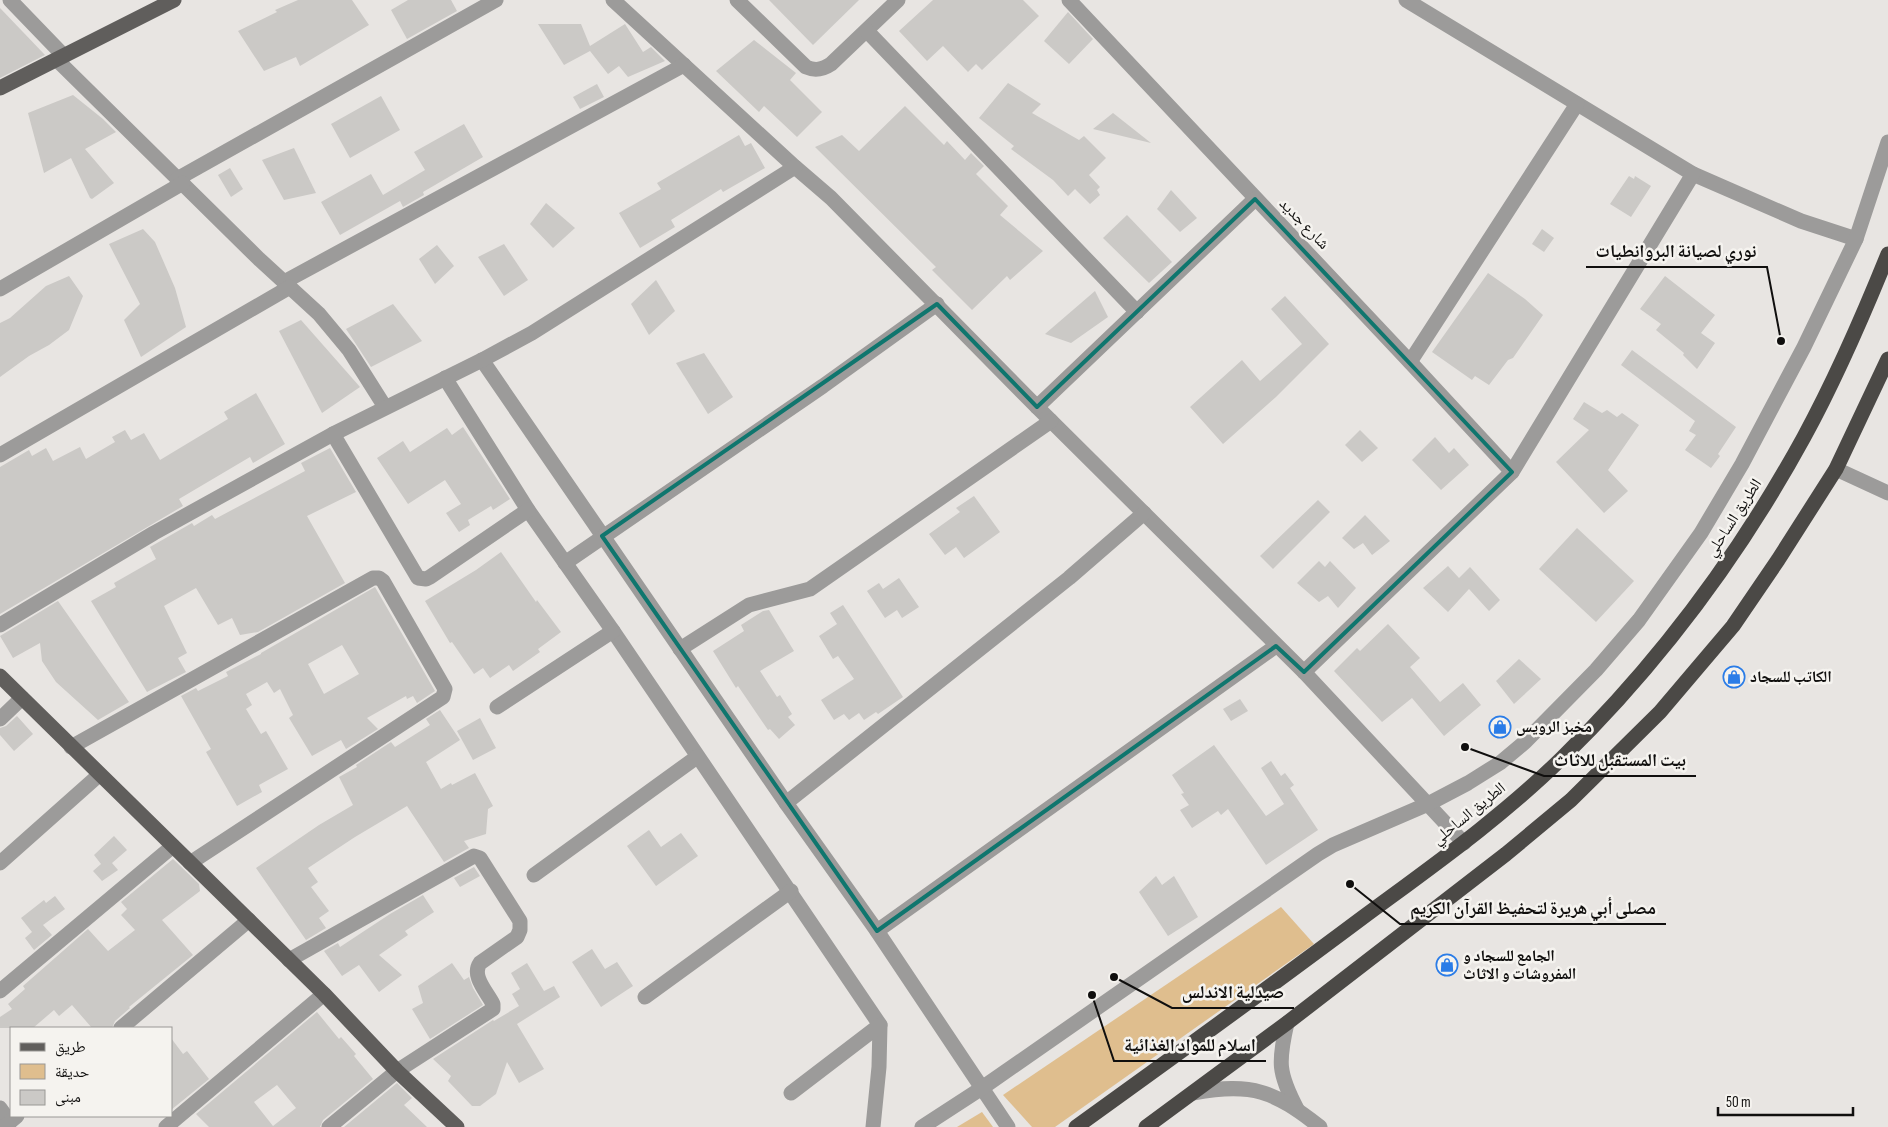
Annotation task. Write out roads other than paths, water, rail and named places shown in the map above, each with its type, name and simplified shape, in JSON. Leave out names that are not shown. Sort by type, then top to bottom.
[{"type":"highway","name":"الطريق الساحلي","points":[[1076,1127],[1464,843],[1561,759],[1614,703],[1664,646],[1718,576],[1761,510],[1804,437],[1866,308],[1888,254]]},
{"type":"highway","points":[[1146,1127],[1288,1023],[1437,909],[1571,800],[1660,712],[1733,626],[1836,470],[1888,359]]},
{"type":"main road","points":[[0,88],[174,0]]},
{"type":"main road","points":[[0,676],[324,994],[397,1070],[457,1127]]},
{"type":"street","points":[[10,0],[60,58],[180,181],[319,314],[340,338],[385,407]]},
{"type":"street","points":[[0,288],[180,181],[496,0]]},
{"type":"street","points":[[613,0],[831,198],[1051,421],[1304,672],[1464,843]]},
{"type":"street","points":[[738,0],[806,67],[812,69],[825,68],[867,31],[898,0]]},
{"type":"street","name":"شارع جديد","points":[[1069,0],[1512,472]]},
{"type":"street","points":[[1406,0],[1693,174],[1801,221],[1856,239]]},
{"type":"street","points":[[867,31],[1137,312]]},
{"type":"street","points":[[0,455],[287,284],[684,64]]},
{"type":"street","points":[[1410,362],[1577,104]]},
{"type":"street","points":[[922,1127],[982,1088],[1318,854],[1342,841],[1428,804],[1468,783],[1500,763],[1525,742],[1596,670],[1639,620],[1701,533],[1742,464],[1804,347],[1856,239],[1888,142]]},
{"type":"street","points":[[0,625],[154,533],[333,434],[532,333],[795,167]]},
{"type":"street","points":[[1304,672],[1512,472],[1693,174]]},
{"type":"street","points":[[1037,406],[1255,199]]},
{"type":"street","points":[[565,563],[823,386],[937,304]]},
{"type":"street","points":[[482,360],[786,803],[878,931],[1008,1127]]},
{"type":"street","points":[[445,378],[528,510],[613,631],[880,1025],[879,1067],[873,1127]]},
{"type":"street","points":[[680,649],[749,605],[810,589],[1051,421]]},
{"type":"street","points":[[333,434],[418,578],[426,579],[430,577],[528,510]]},
{"type":"street","points":[[1836,470],[1888,493]]},
{"type":"street","points":[[786,803],[1068,578],[1144,514]]},
{"type":"street","points":[[72,747],[373,578],[379,578],[383,581],[445,689],[443,697],[190,863]]},
{"type":"street","points":[[497,707],[613,631]]},
{"type":"street","points":[[878,931],[1276,646]]},
{"type":"street","points":[[0,719],[22,698]]},
{"type":"street","points":[[534,875],[697,757]]},
{"type":"street","points":[[0,863],[99,775]]},
{"type":"street","points":[[0,991],[173,846]]},
{"type":"street","points":[[289,960],[474,856],[478,856],[520,921],[517,937],[480,963],[477,969],[478,976],[494,1007],[397,1070],[328,1127]]},
{"type":"street","points":[[645,997],[791,892]]},
{"type":"street","points":[[122,1027],[249,920]]},
{"type":"street","points":[[166,1127],[324,994]]},
{"type":"street","points":[[1288,1023],[1281,1051],[1280,1064],[1282,1077],[1297,1109]]},
{"type":"street","points":[[791,1093],[880,1025]]},
{"type":"street","points":[[1194,1093],[1235,1087],[1255,1089],[1297,1109],[1320,1127]]},
{"type":"street","points":[[0,1108],[10,1122]]},
{"type":"place","name":"نوري لصيانة البروانطيات","points":[[1781,341]]},
{"type":"place","name":"الكاتب للسجاد","points":[[1734,677]]},
{"type":"place","name":"مخبز الرويس","points":[[1500,727]]},
{"type":"place","name":"بيت المستقبل للاثاث","points":[[1465,747]]},
{"type":"place","name":"مصلى أبي هريرة لتحفيظ القرآن الكريم","points":[[1350,884]]},
{"type":"place","name":"الجامع للسجاد و المفروشات و الاثاث","points":[[1447,965]]},
{"type":"place","name":"صيدلية الاندلس","points":[[1114,977]]},
{"type":"place","name":"اسلام للمواد الغذائية","points":[[1092,995]]}]
